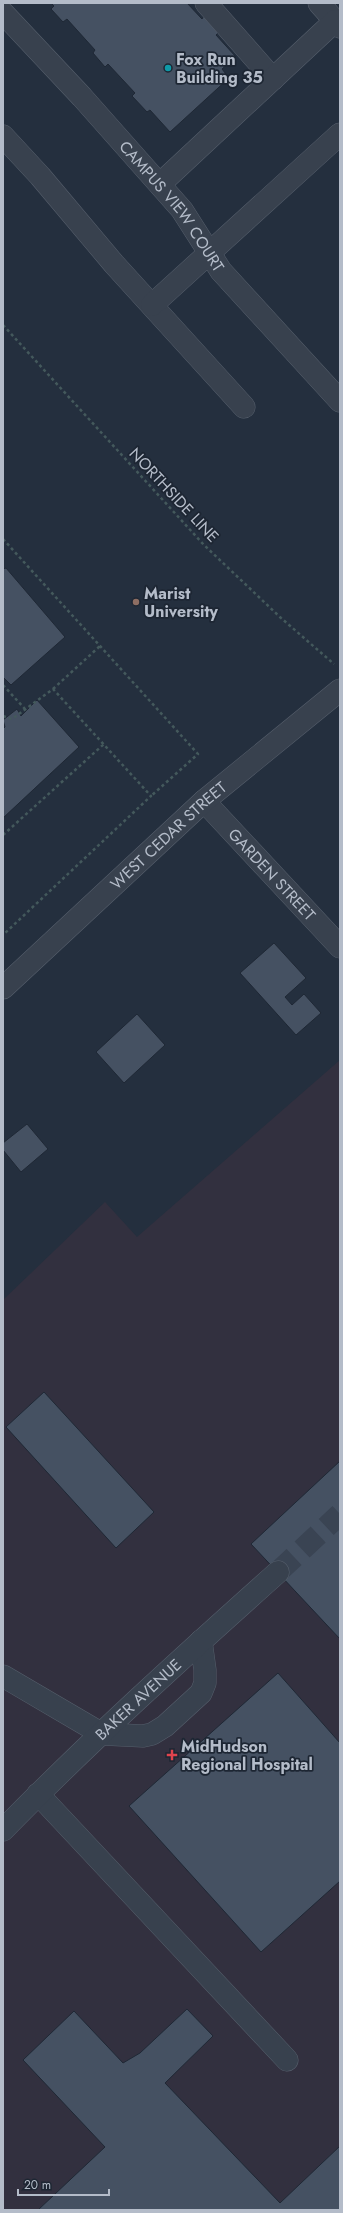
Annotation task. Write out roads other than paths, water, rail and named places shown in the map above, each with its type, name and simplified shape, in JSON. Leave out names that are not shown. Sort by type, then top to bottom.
[{"type":"street","points":[[206,3],[273,79]]},
{"type":"street","points":[[160,184],[273,79],[338,24],[319,3]]},
{"type":"street","name":"CAMPUS VIEW COURT","points":[[3,13],[160,184],[182,210],[211,252],[221,271],[340,401]]},
{"type":"street","points":[[152,305],[340,134]]},
{"type":"street","points":[[3,136],[244,407]]},
{"type":"street","name":"WEST CEDAR STREET","points":[[3,988],[204,801],[340,690]]},
{"type":"street","name":"GARDEN STREET","points":[[204,801],[340,947]]},
{"type":"street","name":"BAKER AVENUE","points":[[3,1830],[38,1794],[201,1641],[278,1572]]},
{"type":"street","points":[[3,1676],[20,1684],[102,1734],[136,1737],[152,1734],[165,1726],[201,1693],[205,1683],[205,1670],[201,1641]]},
{"type":"street","points":[[38,1794],[287,2060]]},
{"type":"tunnel","points":[[278,1572],[340,1514]]},
{"type":"place","name":"Fox Run Building 35","points":[[168,68]]},
{"type":"place","name":"Marist University","points":[[136,602]]},
{"type":"place","name":"MidHudson Regional Hospital","points":[[172,1755]]}]
